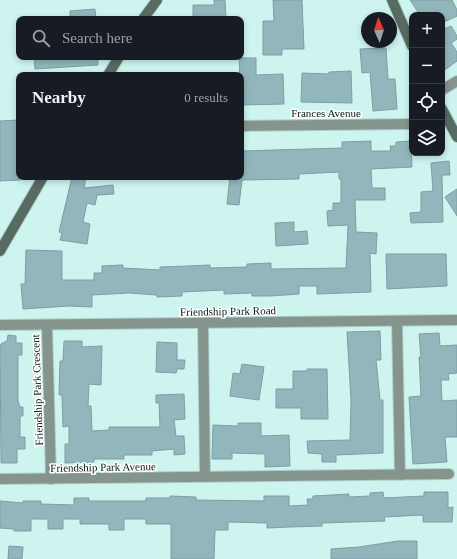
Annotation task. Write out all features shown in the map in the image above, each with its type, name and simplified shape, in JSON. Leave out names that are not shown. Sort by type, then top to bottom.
[{"type":"street","points":[[145,16],[157,0]]},
{"type":"street","points":[[392,0],[409,39]]},
{"type":"street","points":[[110,72],[117,60]]},
{"type":"street","points":[[445,88],[457,81]]},
{"type":"street","points":[[445,122],[457,137]]},
{"type":"street","name":"Frances Avenue","points":[[244,126],[409,124]]},
{"type":"street","points":[[0,251],[2,241],[41,180]]},
{"type":"street","name":"Friendship Park Road","points":[[0,326],[457,320]]},
{"type":"street","points":[[397,321],[400,475]]},
{"type":"street","points":[[203,323],[205,477]]},
{"type":"street","name":"Friendship Park Crescent","points":[[47,325],[51,479]]},
{"type":"street","name":"Friendship Park Avenue","points":[[0,479],[449,474]]},
{"type":"building","points":[[214,0],[225,0],[226,16],[193,16],[193,5],[214,5]]},
{"type":"building","points":[[273,0],[302,0],[304,49],[282,49],[282,55],[263,55],[263,21],[274,21]]},
{"type":"building","points":[[410,0],[452,0],[457,10],[457,16],[445,22],[445,12],[418,12]]},
{"type":"building","points":[[95,9],[96,16],[70,16],[70,11]]},
{"type":"building","points":[[451,26],[457,36],[457,39],[451,43],[457,52],[457,61],[445,70],[445,48],[445,29]]},
{"type":"building","points":[[386,48],[388,79],[395,79],[397,109],[373,111],[370,72],[362,73],[360,49]]},
{"type":"building","points":[[244,58],[256,58],[256,75],[283,74],[284,104],[244,105],[244,72],[240,72],[239,60],[244,60]]},
{"type":"building","points":[[34,60],[98,60],[98,65],[35,69]]},
{"type":"building","points":[[351,71],[352,103],[301,102],[302,73],[329,74],[329,72]]},
{"type":"building","points":[[16,120],[16,180],[20,180],[0,181],[0,121]]},
{"type":"building","points":[[371,141],[371,151],[391,151],[390,146],[396,146],[396,142],[409,141],[409,156],[412,156],[412,167],[371,169],[372,188],[385,188],[385,200],[355,200],[356,232],[377,233],[376,254],[370,253],[371,292],[317,294],[317,286],[299,286],[299,294],[271,296],[252,296],[252,293],[224,294],[224,290],[182,292],[182,296],[157,297],[157,295],[129,293],[92,295],[92,307],[69,306],[23,309],[21,284],[25,284],[26,250],[62,251],[62,280],[94,280],[94,273],[102,273],[102,266],[123,265],[123,268],[160,270],[160,267],[210,265],[210,268],[247,267],[247,264],[271,263],[271,269],[346,268],[348,225],[328,226],[327,211],[333,210],[333,203],[341,203],[341,179],[339,179],[339,172],[299,174],[299,179],[244,180],[244,151],[342,148],[342,142]]},
{"type":"building","points":[[449,161],[450,175],[442,175],[443,222],[411,223],[410,213],[421,212],[421,192],[433,191],[431,163]]},
{"type":"building","points":[[71,180],[85,180],[84,188],[113,185],[114,194],[97,195],[95,205],[87,203],[83,222],[90,224],[87,244],[60,240],[62,233],[59,232]]},
{"type":"building","points":[[230,180],[242,180],[239,205],[227,204]]},
{"type":"building","points":[[457,189],[457,216],[445,197]]},
{"type":"building","points":[[294,222],[294,232],[307,231],[308,244],[276,246],[275,223]]},
{"type":"building","points":[[386,254],[446,254],[447,286],[387,289]]},
{"type":"building","points":[[380,331],[381,360],[376,360],[380,400],[383,400],[383,453],[336,455],[336,462],[322,462],[322,454],[308,453],[307,441],[350,440],[351,400],[347,332]]},
{"type":"building","points":[[439,333],[440,346],[457,345],[457,373],[448,374],[449,380],[441,380],[442,401],[457,400],[457,437],[445,437],[447,462],[413,464],[409,397],[421,396],[419,357],[421,357],[419,334]]},
{"type":"building","points":[[8,335],[16,336],[16,343],[22,343],[22,355],[18,355],[18,401],[20,407],[23,407],[23,416],[20,416],[20,437],[25,437],[25,449],[17,449],[17,463],[1,463],[0,347],[1,344],[7,341]]},
{"type":"building","points":[[64,341],[82,341],[82,347],[102,346],[101,385],[89,384],[88,406],[91,406],[92,431],[109,430],[109,427],[160,427],[159,403],[156,403],[156,395],[184,394],[185,419],[174,420],[176,436],[184,436],[185,454],[174,455],[174,449],[152,451],[152,455],[124,455],[124,459],[94,459],[94,462],[65,463],[65,444],[69,444],[69,426],[63,427],[62,395],[59,395],[60,361],[63,361]]},
{"type":"building","points":[[157,342],[177,343],[177,360],[185,360],[184,369],[177,369],[176,373],[156,372]]},
{"type":"building","points":[[242,364],[264,367],[259,400],[230,396],[233,373],[240,374]]},
{"type":"building","points":[[307,369],[327,369],[328,419],[301,419],[301,408],[276,408],[276,389],[293,389],[293,371],[307,371]]},
{"type":"building","points":[[238,423],[261,423],[261,436],[289,435],[290,466],[265,467],[265,454],[232,453],[232,459],[212,459],[213,425],[238,426]]},
{"type":"building","points":[[383,492],[384,498],[424,496],[424,492],[448,492],[448,508],[453,507],[452,522],[423,522],[423,515],[384,517],[385,521],[322,523],[322,526],[267,528],[267,523],[228,522],[228,530],[215,530],[214,559],[171,559],[171,524],[146,524],[146,519],[124,519],[124,530],[109,530],[109,524],[80,524],[80,519],[63,519],[63,529],[48,529],[48,519],[31,519],[31,531],[14,531],[14,529],[0,528],[0,501],[23,503],[23,501],[41,501],[41,504],[74,505],[74,498],[89,498],[89,501],[146,501],[146,498],[170,498],[170,496],[196,497],[196,500],[264,501],[264,496],[289,496],[289,506],[308,505],[307,499],[313,499],[313,496],[349,494],[349,497],[370,496],[370,493]]},
{"type":"building","points":[[398,541],[417,541],[417,559],[331,559],[331,549],[359,547]]},
{"type":"building","points":[[9,546],[23,547],[22,559],[8,559]]}]
